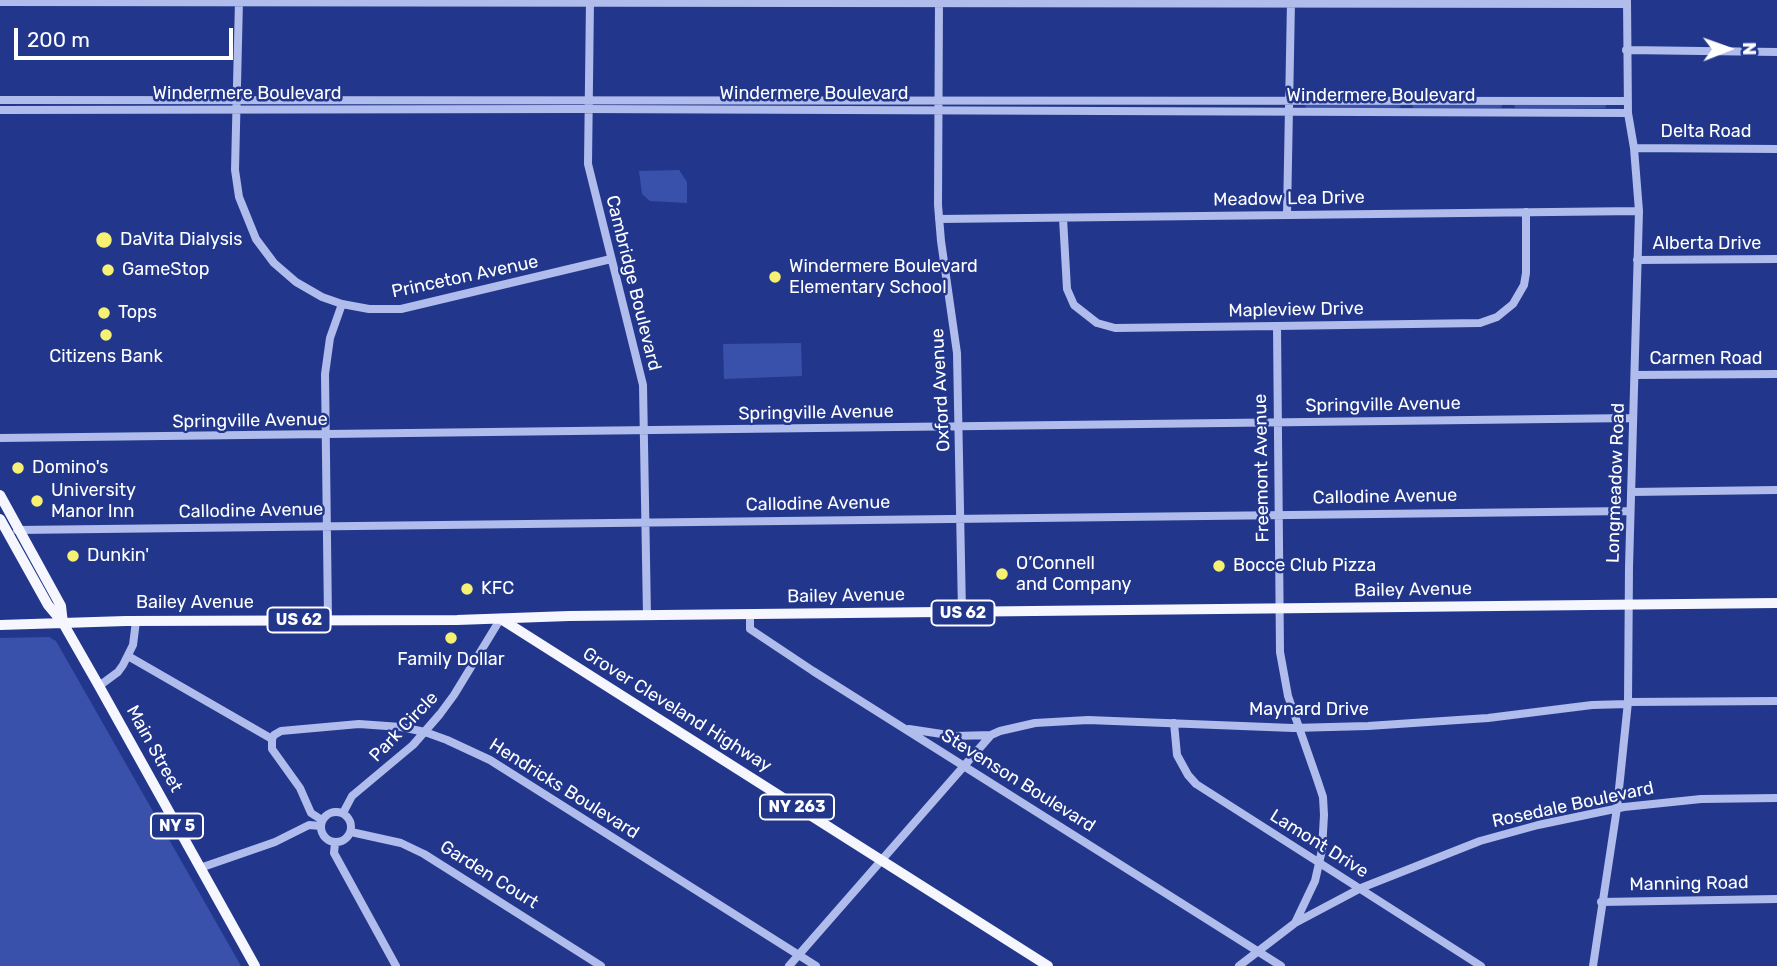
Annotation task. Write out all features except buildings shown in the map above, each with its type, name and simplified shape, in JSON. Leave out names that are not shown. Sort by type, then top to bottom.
[{"type":"main road","name":"Main Street","points":[[0,495],[61,606],[63,623]]},
{"type":"main road","name":"Main Street","points":[[0,519],[48,605],[63,623],[99,685],[255,966]]},
{"type":"main road","name":"Bailey Avenue","points":[[0,625],[136,621],[1777,603]]},
{"type":"main road","points":[[545,617],[536,628],[536,635],[545,648]]},
{"type":"main road","name":"Grover Cleveland Highway","points":[[500,618],[1048,966]]},
{"type":"street","name":"Princeton Avenue","points":[[239,1],[236,182],[243,211],[256,239],[274,262],[296,282],[317,295],[342,304],[380,310],[417,307],[611,259]]},
{"type":"street","name":"Cambridge Boulevard","points":[[590,1],[588,164],[643,385],[646,616]]},
{"type":"street","name":"Oxford Avenue","points":[[939,1],[939,219],[956,337],[962,612]]},
{"type":"street","points":[[0,2],[1627,2]]},
{"type":"street","points":[[1287,215],[1291,2]]},
{"type":"street","name":"Longmeadow Road","points":[[1593,966],[1617,808],[1628,703],[1630,511],[1639,211],[1628,113],[1627,2]]},
{"type":"street","points":[[1626,50],[1777,52]]},
{"type":"street","name":"Windermere Boulevard","points":[[0,100],[238,99],[938,110],[1628,113]]},
{"type":"street","name":"Windermere Boulevard","points":[[0,110],[938,100],[1628,101]]},
{"type":"street","name":"Delta Road","points":[[1634,148],[1777,149]]},
{"type":"street","name":"Meadow Lea Drive","points":[[939,219],[1639,211]]},
{"type":"street","name":"Mapleview Drive","points":[[1063,218],[1067,289],[1074,306],[1097,323],[1115,328],[1277,326],[1488,321],[1513,304],[1524,285],[1527,273],[1526,212]]},
{"type":"street","name":"Alberta Drive","points":[[1637,260],[1777,259]]},
{"type":"street","points":[[328,619],[326,356],[342,304]]},
{"type":"street","name":"Freemont Avenue","points":[[1277,326],[1279,609],[1284,674],[1298,727],[1322,797],[1324,832],[1315,881],[1294,923]]},
{"type":"street","name":"Carmen Road","points":[[1635,375],[1777,374]]},
{"type":"street","name":"Springville Avenue","points":[[0,438],[1633,418]]},
{"type":"street","points":[[1631,492],[1777,490]]},
{"type":"street","name":"Callodine Avenue","points":[[7,531],[1630,511]]},
{"type":"street","name":"Stevenson Boulevard","points":[[750,615],[750,629],[1281,966]]},
{"type":"street","name":"Park Circle","points":[[342,813],[352,796],[387,769],[425,732],[454,695],[500,618]]},
{"type":"street","points":[[99,685],[118,672],[128,656],[133,645],[136,621]]},
{"type":"street","points":[[128,656],[272,739],[272,749],[300,788],[311,813],[322,823],[326,839],[335,843],[343,841],[351,832],[349,819],[342,813],[333,812],[322,823],[309,825],[275,842],[200,868]]},
{"type":"street","name":"Maynard Drive","points":[[906,728],[955,736],[991,735],[1017,726],[1065,721],[1123,720],[1298,727],[1411,724],[1592,705],[1777,701]]},
{"type":"street","name":"Lamont Drive","points":[[1174,723],[1177,755],[1196,784],[1481,966]]},
{"type":"street","name":"Hendricks Boulevard","points":[[272,739],[281,731],[359,724],[393,726],[425,732],[490,760],[817,966]]},
{"type":"street","points":[[789,966],[991,735]]},
{"type":"street","name":"Rosedale Boulevard","points":[[1239,966],[1294,923],[1361,888],[1480,841],[1617,808],[1673,801],[1777,798]]},
{"type":"street","name":"Garden Court","points":[[351,832],[401,843],[424,854],[601,966]]},
{"type":"street","points":[[335,843],[334,853],[396,966]]},
{"type":"street","name":"Manning Road","points":[[1601,902],[1777,899]]},
{"type":"shaded area","points":[[1305,104],[1400,104],[1401,106],[1306,108]]},
{"type":"shaded area","points":[[1412,104],[1502,105],[1502,106],[1413,108]]},
{"type":"shaded area","points":[[1514,105],[1606,105],[1606,106],[1515,108]]},
{"type":"shaded area","points":[[679,170],[687,182],[687,203],[650,201],[642,194],[639,171]]},
{"type":"shaded area","points":[[801,343],[802,376],[724,379],[723,344]]},
{"type":"shaded area","points":[[49,637],[56,641],[241,966],[0,966],[0,638]]},
{"type":"place","name":"DaVita Dialysis","points":[[104,240]]},
{"type":"place","name":"GameStop","points":[[108,270]]},
{"type":"place","name":"Windermere Boulevard Elementary School","points":[[775,277]]},
{"type":"place","name":"Tops","points":[[104,313]]},
{"type":"place","name":"Citizens Bank","points":[[106,335]]},
{"type":"place","name":"Domino's","points":[[18,468]]},
{"type":"place","name":"University Manor Inn","points":[[37,501]]},
{"type":"place","name":"Dunkin'","points":[[73,556]]},
{"type":"place","name":"Bocce Club Pizza","points":[[1219,566]]},
{"type":"place","name":"O’Connell and Company","points":[[1002,574]]},
{"type":"place","name":"KFC","points":[[467,589]]},
{"type":"place","name":"Family Dollar","points":[[451,638]]}]
